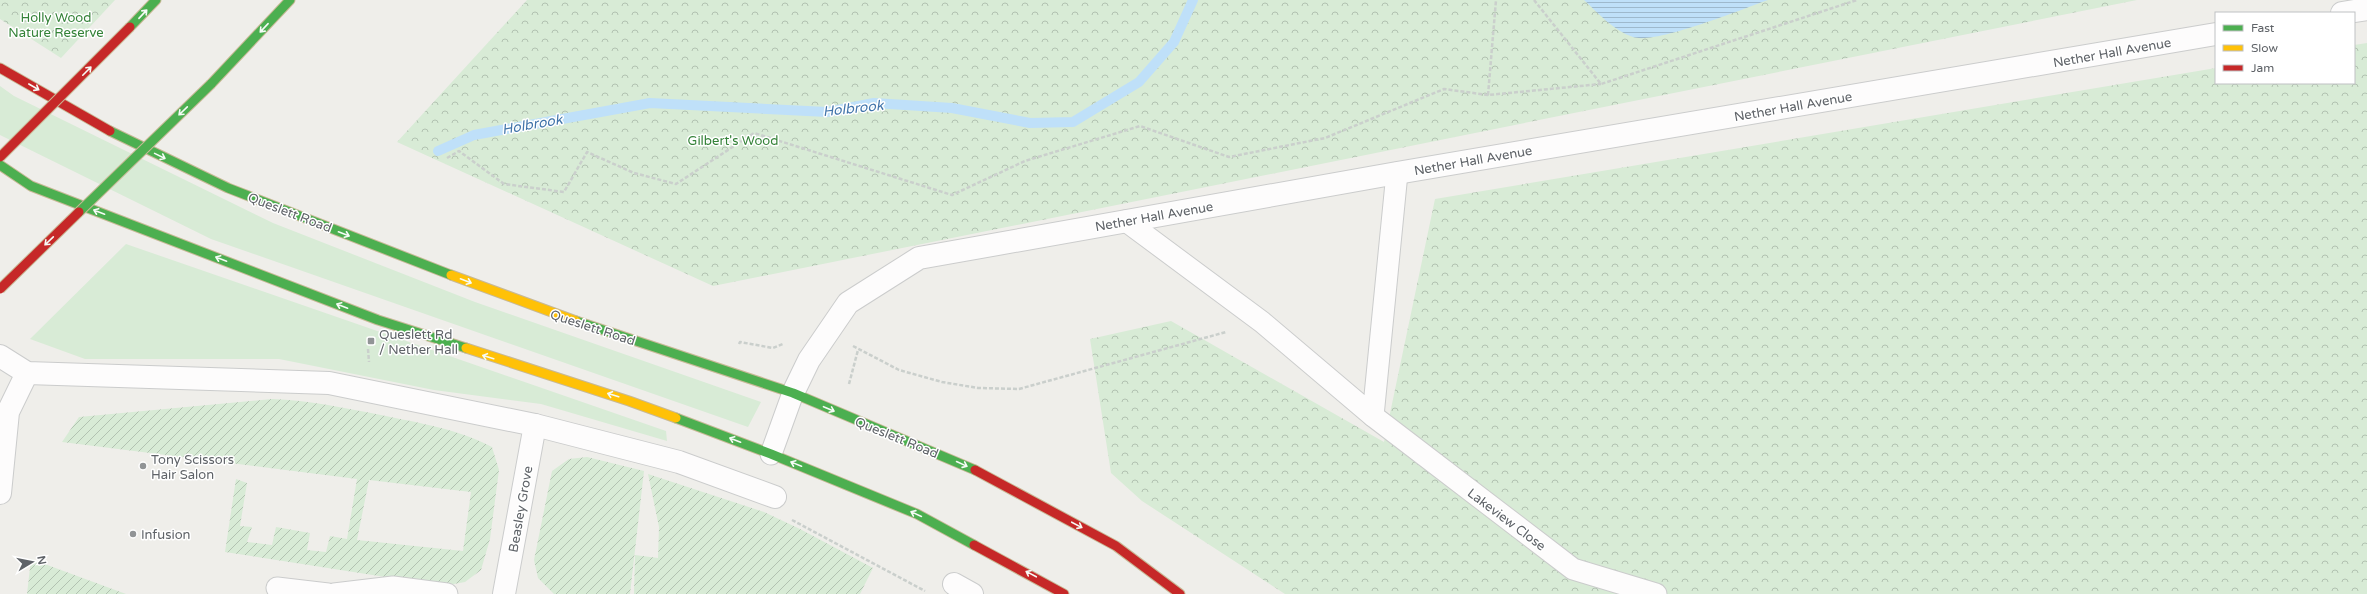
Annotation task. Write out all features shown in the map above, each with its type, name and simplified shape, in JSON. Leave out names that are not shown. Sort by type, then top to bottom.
[{"type":"highway","points":[[0,157],[156,0]]},
{"type":"highway","points":[[0,289],[211,84],[290,0]]},
{"type":"highway","name":"Queslett Road","points":[[0,68],[112,132],[228,188],[528,306],[793,393],[962,463],[1116,546],[1180,594]]},
{"type":"highway","points":[[0,165],[31,186],[378,320],[629,401],[771,454],[918,514],[1064,594]]},
{"type":"street","points":[[2348,12],[2367,9]]},
{"type":"street","name":"Nether Hall Avenue","points":[[793,393],[808,360],[848,303],[919,258],[1397,173],[2215,34]]},
{"type":"street","points":[[0,356],[27,373],[329,383],[535,425],[679,462],[775,497]]},
{"type":"street","points":[[0,493],[8,412],[27,373]]},
{"type":"street","name":"Beasley Grove","points":[[504,594],[535,425]]},
{"type":"lane","points":[[1373,416],[1397,173]]},
{"type":"lane","name":"Lakeview Close","points":[[1126,221],[1262,322],[1373,416],[1573,569],[1656,594]]},
{"type":"lane","points":[[771,454],[793,393]]},
{"type":"lane","points":[[277,588],[328,594]]},
{"type":"lane","points":[[334,594],[393,588],[448,594]]},
{"type":"path","points":[[1488,95],[1496,0]]},
{"type":"path","points":[[1534,0],[1601,84]]},
{"type":"path","points":[[447,158],[459,151],[504,184],[564,192],[588,152],[634,173],[676,184],[754,133],[952,195],[1025,161],[1140,126],[1229,158],[1325,138],[1444,89],[1488,95],[1601,84],[1857,0]]},
{"type":"path","points":[[828,331],[871,357],[898,370],[942,382],[978,388],[1019,389],[1262,322]]},
{"type":"path","points":[[731,372],[740,342],[773,348],[789,342]]},
{"type":"path","points":[[775,497],[780,513],[931,594]]},
{"type":"green space","name":"Holly Wood Nature Reserve","points":[[0,0],[115,0],[61,58],[0,19]]},
{"type":"green space","name":"Gilbert's Wood","points":[[527,0],[2137,0],[713,286],[397,142]]},
{"type":"green space","points":[[2367,43],[2367,594],[1285,594],[1142,501],[1111,473],[1090,339],[1171,321],[1384,442],[1435,199],[2215,68],[2215,84],[2355,84],[2355,45]]},
{"type":"green space","points":[[0,86],[14,96],[273,223],[475,302],[761,402],[748,427],[211,239],[0,135]]},
{"type":"green space","points":[[126,244],[666,431],[667,441],[541,404],[434,390],[279,359],[85,359],[30,339]]},
{"type":"green space","points":[[272,399],[340,407],[424,424],[466,436],[492,447],[499,470],[490,539],[481,570],[465,582],[443,586],[225,552],[236,479],[247,483],[240,526],[252,527],[247,542],[272,545],[276,527],[310,533],[307,550],[326,552],[330,536],[347,539],[357,479],[62,442],[79,417]],"holes":[[[369,480],[471,492],[463,551],[357,540]]]},
{"type":"green space","points":[[587,457],[644,471],[630,594],[554,594],[538,578],[534,560],[552,471],[569,459]]},
{"type":"green space","points":[[648,474],[764,512],[800,529],[873,568],[860,594],[634,594],[635,555],[658,558],[659,527]]},
{"type":"green space","points":[[31,559],[126,594],[27,594]]},
{"type":"water","points":[[1584,0],[1768,0],[1699,25],[1660,36],[1644,38],[1633,37],[1619,31]]},
{"type":"waterway","name":"Holbrook","points":[[438,151],[474,135],[650,103],[827,112],[874,103],[952,108],[1030,123],[1073,122],[1139,82],[1174,42],[1193,0]]},
{"type":"traffic: fast","points":[[130,27],[156,0]]},
{"type":"traffic: fast","points":[[211,84],[290,0]]},
{"type":"traffic: fast","points":[[79,212],[211,84]]},
{"type":"traffic: fast","points":[[110,131],[228,188],[451,275]]},
{"type":"traffic: fast","points":[[0,165],[31,186],[378,320],[466,348]]},
{"type":"traffic: fast","points":[[576,321],[793,393],[975,470]]},
{"type":"traffic: fast","points":[[676,418],[771,454],[917,514],[974,545]]},
{"type":"traffic: slow","points":[[451,275],[576,321]]},
{"type":"traffic: slow","points":[[466,348],[629,401],[676,418]]},
{"type":"traffic: jam","points":[[0,157],[130,27]]},
{"type":"traffic: jam","points":[[0,68],[110,131]]},
{"type":"traffic: jam","points":[[0,289],[79,212]]},
{"type":"traffic: jam","points":[[975,470],[1116,546],[1180,594]]},
{"type":"traffic: jam","points":[[974,545],[1064,594]]},
{"type":"place","name":"Queslett Rd / Nether Hall","points":[[371,341]]},
{"type":"place","name":"Tony Scissors Hair Salon","points":[[143,466]]},
{"type":"place","name":"Infusion","points":[[133,534]]}]
